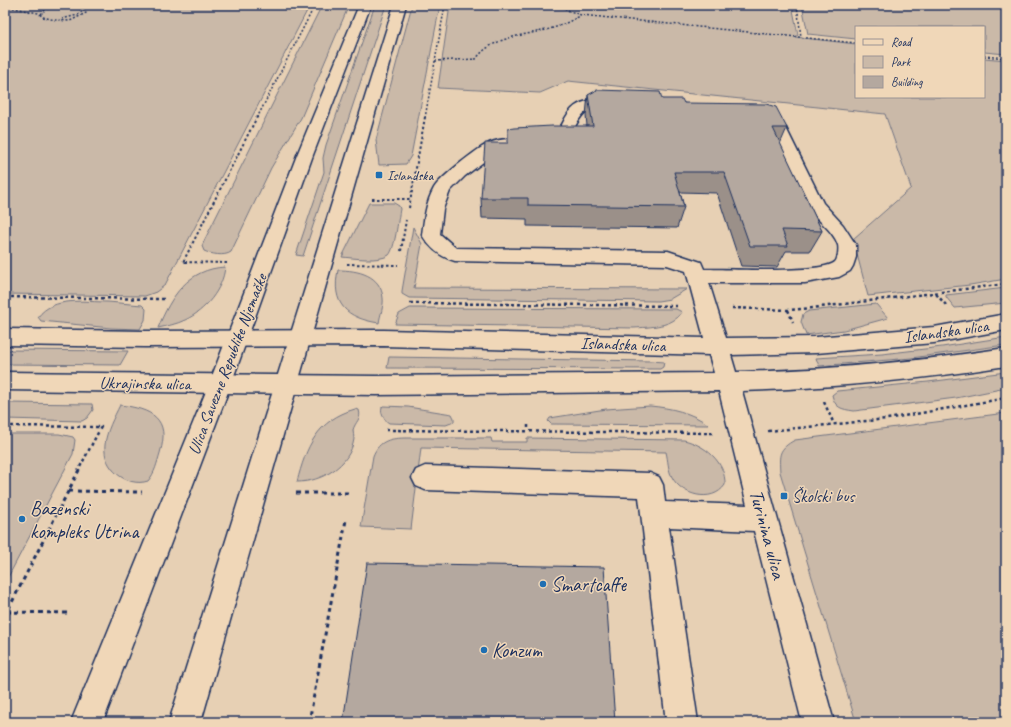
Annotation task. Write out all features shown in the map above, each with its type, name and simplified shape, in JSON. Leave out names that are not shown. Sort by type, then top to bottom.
[{"type":"street","name":"Ulica Savezne Republike Njemačke","points":[[87,722],[238,338],[305,155],[365,5]]},
{"type":"street","points":[[185,722],[255,493],[300,337],[400,5]]},
{"type":"street","points":[[634,104],[596,104],[583,107],[576,114],[565,132],[555,138],[529,142],[507,143],[494,147],[459,172],[442,189],[434,209],[431,235],[444,250],[456,256],[486,255],[668,258],[694,267],[697,276],[805,276],[832,272],[843,266],[847,257],[847,245],[837,229],[816,206],[778,128],[767,120],[750,115]]},
{"type":"street","name":"Turinina ulica","points":[[697,276],[728,382],[818,722]]},
{"type":"street","name":"Islandska ulica","points":[[238,338],[300,337],[518,340],[718,347],[816,345],[934,335],[1006,322]]},
{"type":"street","points":[[5,337],[145,339],[238,338]]},
{"type":"street","name":"Islandska ulica","points":[[286,385],[509,385],[728,382],[814,378],[892,372],[970,363],[1006,357]]},
{"type":"street","name":"Ukrajinska ulica","points":[[5,381],[286,385]]},
{"type":"street","points":[[426,478],[650,485],[682,722]]},
{"type":"street","points":[[654,514],[763,518]]},
{"type":"path","points":[[5,6],[25,5]]},
{"type":"path","points":[[41,14],[45,10],[56,5]]},
{"type":"path","points":[[74,5],[84,11]]},
{"type":"path","points":[[5,6],[41,14],[43,17],[55,20],[70,21],[84,16],[86,13],[84,11],[86,5]]},
{"type":"path","points":[[226,263],[183,262],[315,5]]},
{"type":"path","points":[[401,251],[446,5]]},
{"type":"path","points":[[562,5],[567,10],[581,15],[855,43]]},
{"type":"path","points":[[797,5],[801,37]]},
{"type":"path","points":[[55,20],[69,18],[84,11]]},
{"type":"path","points":[[435,61],[476,59],[485,48],[517,36],[572,21],[581,15]]},
{"type":"path","points":[[985,56],[1006,58]]},
{"type":"path","points":[[372,199],[410,200]]},
{"type":"path","points":[[344,264],[398,265]]},
{"type":"path","points":[[730,308],[788,310],[1006,284]]},
{"type":"path","points":[[936,293],[946,305]]},
{"type":"path","points":[[5,297],[164,299]]},
{"type":"path","points":[[410,303],[682,307]]},
{"type":"path","points":[[822,397],[834,424]]},
{"type":"path","points":[[767,431],[887,419],[1006,398]]},
{"type":"path","points":[[528,425],[528,432]]},
{"type":"path","points":[[5,426],[100,427],[5,616]]},
{"type":"path","points":[[386,430],[714,433]]},
{"type":"path","points":[[69,491],[142,492]]},
{"type":"path","points":[[296,493],[351,493]]},
{"type":"path","points":[[309,722],[346,520]]},
{"type":"path","points":[[7,612],[70,613]]},
{"type":"green space","points":[[5,5],[310,5],[165,285],[156,292],[145,296],[5,294]]},
{"type":"green space","points":[[322,5],[349,5],[301,118],[271,168],[231,252],[221,255],[204,251],[202,246],[205,239]]},
{"type":"green space","points":[[375,5],[386,5],[303,256],[296,255],[324,172],[323,158],[326,145]]},
{"type":"green space","points":[[412,5],[440,5],[411,156],[406,164],[379,165],[376,140]]},
{"type":"green space","points":[[450,5],[792,5],[798,35],[795,37],[855,44],[855,98],[985,98],[985,58],[1006,60],[1006,279],[970,285],[868,296],[853,239],[911,188],[885,114],[568,81],[540,93],[438,88]]},
{"type":"green space","points":[[802,5],[1006,5],[1006,54],[985,52],[985,26],[855,26],[855,39],[808,34]]},
{"type":"green space","points":[[369,203],[394,203],[399,206],[400,209],[396,234],[391,252],[385,257],[379,258],[366,259],[342,257]]},
{"type":"green space","points":[[413,227],[422,244],[414,288],[687,289],[670,299],[658,301],[409,298],[402,294],[402,291]]},
{"type":"green space","points":[[225,267],[224,275],[217,291],[206,305],[192,316],[182,321],[158,328],[169,305],[182,286],[201,273],[212,269]]},
{"type":"green space","points":[[338,270],[353,271],[367,275],[378,284],[383,298],[379,323],[367,321],[358,317],[350,313],[344,307],[339,300],[337,292],[336,282]]},
{"type":"green space","points":[[1006,288],[1006,303],[955,308],[946,297],[946,295]]},
{"type":"green space","points":[[80,301],[142,305],[146,309],[145,320],[140,329],[111,328],[41,321],[38,317],[44,310],[61,303]]},
{"type":"green space","points":[[876,304],[888,318],[844,330],[806,335],[801,322],[803,314],[809,311]]},
{"type":"green space","points":[[410,308],[676,309],[682,312],[673,321],[661,325],[634,328],[395,324],[399,314]]},
{"type":"green space","points":[[1006,337],[1006,345],[911,358],[819,366],[816,358],[882,354],[942,347]]},
{"type":"green space","points":[[5,350],[128,351],[120,365],[5,364]]},
{"type":"green space","points":[[389,357],[664,362],[663,367],[660,369],[387,368]]},
{"type":"green space","points":[[1006,372],[1006,388],[956,398],[854,411],[839,407],[835,403],[832,395],[837,391],[928,382]]},
{"type":"green space","points":[[5,403],[92,404],[93,410],[87,418],[82,421],[5,419]]},
{"type":"green space","points":[[120,405],[141,409],[156,417],[163,431],[163,441],[156,468],[148,481],[132,482],[124,479],[112,468],[105,453],[107,435]]},
{"type":"green space","points":[[383,406],[408,407],[452,414],[454,422],[446,425],[389,423],[382,414]]},
{"type":"green space","points":[[650,406],[681,411],[709,425],[551,424],[548,421],[550,418],[606,409]]},
{"type":"green space","points":[[355,409],[359,410],[360,416],[353,430],[354,439],[347,457],[333,471],[325,476],[297,482],[309,446],[315,436],[331,420]]},
{"type":"green space","points":[[1006,413],[1006,722],[856,722],[780,472],[781,453],[785,446],[795,440]]},
{"type":"green space","name":"Bazenski kompleks Utrina","points":[[5,434],[59,434],[73,437],[75,440],[73,454],[5,583]]},
{"type":"green space","points":[[491,438],[492,442],[527,442],[527,438],[684,440],[692,442],[713,456],[722,469],[725,485],[719,491],[705,496],[697,495],[682,489],[672,477],[666,452],[421,448],[411,529],[361,527],[373,456],[382,443],[391,439]]},
{"type":"building","points":[[597,90],[660,92],[662,99],[682,99],[684,103],[766,104],[776,107],[787,128],[773,128],[822,231],[782,230],[788,246],[750,246],[724,172],[674,172],[684,207],[528,205],[528,198],[481,198],[485,143],[508,143],[508,129],[514,128],[593,126],[588,95]]},
{"type":"building","name":"Konzum","points":[[367,563],[604,567],[615,722],[343,722]]},
{"type":"place","name":"Islandska","points":[[379,175]]},
{"type":"place","name":"Školski bus","points":[[784,496]]},
{"type":"place","name":"Bazenski kompleks Utrina","points":[[22,519]]},
{"type":"place","name":"Smartcaffe","points":[[543,584]]},
{"type":"place","name":"Konzum","points":[[484,650]]}]
